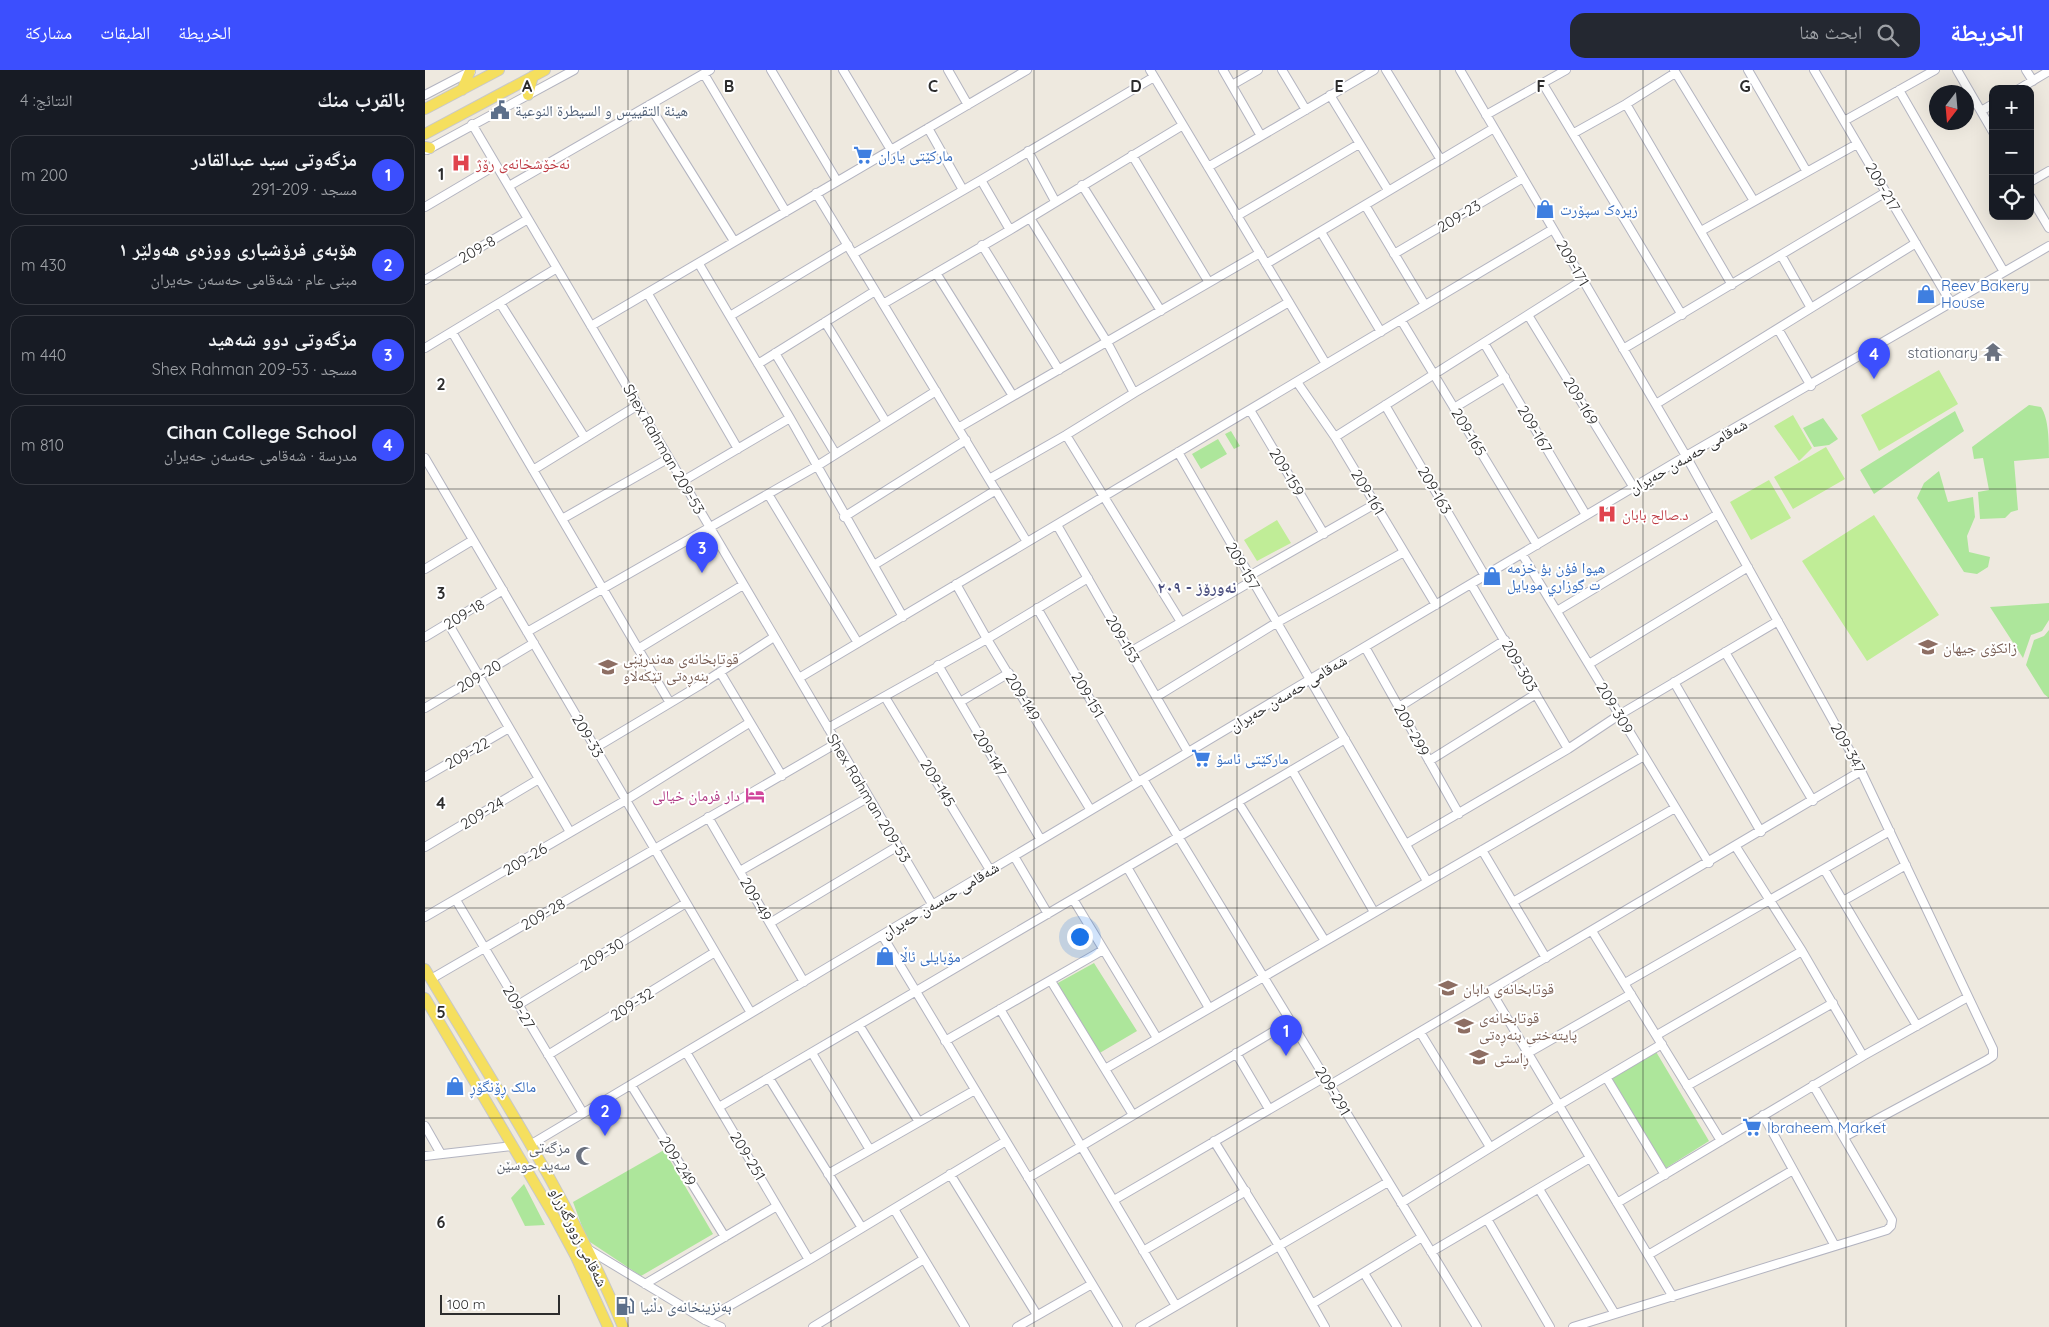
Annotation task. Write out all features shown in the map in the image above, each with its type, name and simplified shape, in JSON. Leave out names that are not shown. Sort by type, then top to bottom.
[{"type":"main road","points":[[425,109],[499,70]]},
{"type":"main road","points":[[425,134],[545,70]]},
{"type":"main road","points":[[461,90],[471,71]]},
{"type":"main road","points":[[528,95],[533,76]]},
{"type":"main road","name":"شەقامی زوورگەزراو","points":[[425,969],[530,1146],[585,1247],[623,1327]]},
{"type":"main road","name":"شەقامی زوورگەزراو","points":[[425,998],[577,1257],[608,1327]]},
{"type":"street","points":[[427,149],[575,70]]},
{"type":"street","points":[[771,70],[837,181]]},
{"type":"street","points":[[843,70],[891,150]]},
{"type":"street","points":[[948,70],[968,105]]},
{"type":"street","points":[[591,326],[649,294],[816,193],[1027,70]]},
{"type":"street","points":[[1223,70],[1261,136]]},
{"type":"street","points":[[1232,85],[1258,70]]},
{"type":"street","points":[[1282,70],[1306,110]]},
{"type":"street","points":[[1208,167],[1374,70]]},
{"type":"street","points":[[1385,70],[1441,160]]},
{"type":"street","name":"209-171","points":[[1459,70],[1686,456]]},
{"type":"street","points":[[1486,115],[1566,70]]},
{"type":"street","points":[[1748,70],[1807,172]]},
{"type":"street","name":"209-217","points":[[1815,70],[1951,303]]},
{"type":"street","points":[[1844,121],[1935,70]]},
{"type":"street","points":[[1957,70],[1992,130]]},
{"type":"street","points":[[2026,70],[2033,81]]},
{"type":"street","points":[[425,96],[471,71]]},
{"type":"street","points":[[2026,85],[2049,71]]},
{"type":"street","points":[[509,186],[707,72],[786,212]]},
{"type":"street","points":[[1574,133],[1626,104],[1674,72],[1754,201]]},
{"type":"street","points":[[853,254],[981,180],[1152,73],[1326,364]]},
{"type":"street","points":[[1543,84],[1682,315]]},
{"type":"street","points":[[1899,90],[2004,272]]},
{"type":"street","points":[[1330,95],[1388,190]]},
{"type":"street","points":[[1626,104],[1732,285]]},
{"type":"street","points":[[649,105],[735,241]]},
{"type":"street","points":[[1981,111],[1989,106]]},
{"type":"street","name":"Shex Rahman 209-53","points":[[472,124],[932,904]]},
{"type":"street","points":[[883,304],[1010,230],[1183,125]]},
{"type":"street","points":[[928,128],[963,190]]},
{"type":"street","points":[[1266,264],[1494,128]]},
{"type":"street","points":[[1237,216],[1359,144]]},
{"type":"street","points":[[1701,231],[1857,144]]},
{"type":"street","points":[[1028,151],[1055,201]]},
{"type":"street","points":[[1132,155],[1208,282]]},
{"type":"street","points":[[425,207],[496,165]]},
{"type":"street","points":[[2034,180],[2049,171]]},
{"type":"street","name":"209-23","points":[[1394,254],[1523,178]]},
{"type":"street","points":[[981,180],[1010,230]]},
{"type":"street","points":[[1083,185],[1161,311]]},
{"type":"street","points":[[1623,349],[1886,192]]},
{"type":"street","points":[[816,193],[1027,542]]},
{"type":"street","points":[[2034,203],[2049,228]]},
{"type":"street","points":[[1365,205],[1425,305]]},
{"type":"street","points":[[1030,218],[1107,342],[1134,393]]},
{"type":"street","name":"209-8","points":[[425,280],[528,219]]},
{"type":"street","points":[[799,678],[1553,229]]},
{"type":"street","points":[[1321,232],[1381,332]]},
{"type":"street","points":[[1656,404],[1916,243]]},
{"type":"street","points":[[730,316],[848,245]]},
{"type":"street","points":[[982,245],[1059,370]]},
{"type":"street","name":"شەقامی حەسەن حەیران","points":[[530,1146],[1091,809],[1686,456],[1811,386],[2049,246]]},
{"type":"street","points":[[958,428],[1260,253]]},
{"type":"street","points":[[1781,255],[1811,308]]},
{"type":"street","points":[[699,264],[790,418],[844,517],[903,617]]},
{"type":"street","points":[[425,348],[557,268]]},
{"type":"street","points":[[936,273],[1013,396]]},
{"type":"street","points":[[1335,437],[1583,280]]},
{"type":"street","points":[[758,364],[875,291]]},
{"type":"street","points":[[649,294],[738,449]]},
{"type":"street","points":[[989,478],[1066,435],[1289,302]]},
{"type":"street","points":[[500,303],[585,438]]},
{"type":"street","name":"209-169","points":[[1529,315],[1634,488]]},
{"type":"street","name":"209-165","points":[[1401,320],[1537,545]]},
{"type":"street","points":[[825,322],[886,422]]},
{"type":"street","points":[[1778,329],[1811,386]]},
{"type":"street","points":[[452,332],[670,703]]},
{"type":"street","name":"209-167","points":[[1484,343],[1587,515]]},
{"type":"street","points":[[775,353],[835,453]]},
{"type":"street","points":[[1454,408],[1505,377]]},
{"type":"street","name":"209-161","points":[[1297,382],[1335,437],[1436,605]]},
{"type":"street","points":[[527,632],[817,466],[936,391]]},
{"type":"street","name":"209-163","points":[[1385,405],[1485,576]]},
{"type":"street","points":[[533,470],[638,406]]},
{"type":"street","name":"209-159","points":[[1250,410],[1324,534]]},
{"type":"street","points":[[683,481],[790,418]]},
{"type":"street","points":[[1066,435],[1181,622]]},
{"type":"street","points":[[844,517],[966,440]]},
{"type":"street","name":"209-157","points":[[1178,452],[1427,881]]},
{"type":"street","name":"209-347","points":[[1686,456],[1861,771],[1993,1049],[1993,1056],[1987,1060],[1844,1137]]},
{"type":"street","name":"209-33","points":[[425,458],[751,1013]]},
{"type":"street","points":[[562,519],[669,458]]},
{"type":"street","points":[[874,565],[996,490]]},
{"type":"street","points":[[768,494],[858,643]]},
{"type":"street","points":[[1130,652],[1375,504]]},
{"type":"street","points":[[1557,611],[1718,514]]},
{"type":"street","name":"209-153","points":[[1057,525],[1187,752]]},
{"type":"street","points":[[425,569],[473,540]]},
{"type":"street","points":[[1156,697],[1276,623],[1404,552]]},
{"type":"street","name":"209-309","points":[[1522,554],[1709,863]]},
{"type":"street","points":[[1589,664],[1748,567]]},
{"type":"street","points":[[828,728],[987,639],[1088,578]]},
{"type":"street","name":"209-149","points":[[956,584],[987,639],[1091,809]]},
{"type":"street","name":"209-303","points":[[1471,584],[1568,749]]},
{"type":"street","points":[[637,648],[743,585]]},
{"type":"street","name":"209-18","points":[[425,637],[503,590]]},
{"type":"street","name":"209-151","points":[[1037,608],[1141,780]]},
{"type":"street","points":[[1406,844],[1568,749],[1619,715],[1778,621]]},
{"type":"street","points":[[447,623],[570,832]]},
{"type":"street","points":[[595,748],[774,637]]},
{"type":"street","points":[[1399,707],[1505,640]]},
{"type":"street","name":"209-20","points":[[425,708],[533,643]]},
{"type":"street","name":"209-299","points":[[1365,647],[1459,814]]},
{"type":"street","points":[[1725,652],[1813,801]]},
{"type":"street","name":"209-147","points":[[939,665],[1041,840]]},
{"type":"street","points":[[720,672],[749,724],[782,776]]},
{"type":"street","points":[[960,702],[1009,673]]},
{"type":"street","points":[[1674,682],[1761,832]]},
{"type":"street","points":[[1429,762],[1536,694]]},
{"type":"street","name":"209-145","points":[[885,696],[990,870]]},
{"type":"street","name":"209-26","points":[[425,917],[626,800],[749,724]]},
{"type":"street","name":"209-22","points":[[425,777],[509,728]]},
{"type":"street","points":[[719,1108],[1345,739]]},
{"type":"street","name":"209-28","points":[[431,979],[837,743]]},
{"type":"street","points":[[1105,1069],[1644,756]]},
{"type":"street","points":[[1292,770],[1374,912]]},
{"type":"street","points":[[1330,1085],[1709,863],[1861,771]]},
{"type":"street","name":"209-24","points":[[425,847],[539,779]]},
{"type":"street","name":"209-291","points":[[1141,780],[1179,837],[1477,1327]]},
{"type":"street","points":[[740,871],[869,797]]},
{"type":"street","points":[[1238,802],[1325,941]]},
{"type":"street","points":[[1513,902],[1675,808]]},
{"type":"street","name":"209-49","points":[[708,817],[804,982]]},
{"type":"street","points":[[1625,983],[1890,831]]},
{"type":"street","points":[[770,923],[897,846]]},
{"type":"street","points":[[1736,847],[1802,950],[1863,1056]]},
{"type":"street","points":[[1482,850],[1546,958]]},
{"type":"street","points":[[1014,856],[1048,914]]},
{"type":"street","points":[[1843,901],[1906,865]]},
{"type":"street","points":[[1127,867],[1209,1008]]},
{"type":"street","points":[[1824,869],[1917,1026]]},
{"type":"street","points":[[1073,899],[1157,1038]]},
{"type":"street","name":"209-27","points":[[455,900],[583,1114]]},
{"type":"street","name":"209-30","points":[[518,1004],[686,903]]},
{"type":"street","points":[[1592,931],[1721,1141]]},
{"type":"street","points":[[882,935],[1118,1327]]},
{"type":"street","points":[[945,1040],[1103,950]]},
{"type":"street","points":[[1657,1035],[1802,950]]},
{"type":"street","name":"209-32","points":[[548,1055],[715,952]]},
{"type":"street","points":[[1051,980],[1133,1115]]},
{"type":"street","points":[[1491,991],[1673,1298]]},
{"type":"street","points":[[1528,1053],[1631,994]]},
{"type":"street","points":[[1617,1203],[1665,1176],[1813,1085],[1968,997]]},
{"type":"street","points":[[1687,1086],[1833,1002]]},
{"type":"street","points":[[1000,1010],[1176,1306]]},
{"type":"street","points":[[1028,1178],[1291,1021]]},
{"type":"street","points":[[859,1025],[919,1122]]},
{"type":"street","points":[[1420,1032],[1490,1147]]},
{"type":"street","points":[[1401,1203],[1490,1147],[1662,1044]]},
{"type":"street","name":"209-251","points":[[686,1052],[809,1260]]},
{"type":"street","points":[[812,1053],[870,1150]]},
{"type":"street","points":[[1236,1053],[1269,1109]]},
{"type":"street","points":[[1114,1200],[1325,1077]]},
{"type":"street","points":[[1606,1077],[1665,1176]]},
{"type":"street","points":[[769,1078],[862,1228]]},
{"type":"street","name":"209-249","points":[[631,1085],[725,1237]]},
{"type":"street","points":[[1573,1327],[1673,1298],[1887,1230],[1891,1226],[1892,1220],[1813,1085]]},
{"type":"street","points":[[828,1174],[975,1090]]},
{"type":"street","points":[[1763,1115],[1835,1246]]},
{"type":"street","points":[[425,1126],[441,1154]]},
{"type":"street","points":[[705,1320],[809,1260],[1006,1141]]},
{"type":"street","points":[[1214,1141],[1279,1246],[1325,1327]]},
{"type":"street","points":[[425,1156],[513,1146]]},
{"type":"street","points":[[1431,1252],[1590,1158]]},
{"type":"street","points":[[1648,1255],[1793,1170]]},
{"type":"street","points":[[950,1174],[1037,1315]]},
{"type":"street","points":[[1141,1327],[1388,1182]]},
{"type":"street","points":[[1539,1188],[1615,1314]]},
{"type":"street","points":[[1143,1251],[1246,1191]]},
{"type":"street","points":[[645,1284],[777,1206]]},
{"type":"street","points":[[894,1209],[965,1327]]},
{"type":"street","points":[[1487,1219],[1550,1327]]},
{"type":"street","points":[[1312,1304],[1422,1237]]},
{"type":"street","points":[[585,1247],[705,1320],[721,1327]]},
{"type":"street","points":[[813,1327],[924,1259]]},
{"type":"street","points":[[1364,1273],[1397,1327]]},
{"type":"street","points":[[1017,1327],[1092,1284]]},
{"type":"green space","points":[[1939,370],[1958,404],[1879,451],[1861,415]]},
{"type":"green space","points":[[2029,405],[2041,407],[2044,412],[2048,431],[2049,458],[2014,461],[2018,510],[2011,512],[2005,518],[1980,519],[1978,492],[1989,490],[1983,458],[1974,459],[1972,447]]},
{"type":"green space","points":[[1955,411],[1964,431],[1874,494],[1860,470]]},
{"type":"green space","points":[[1793,415],[1812,448],[1799,461],[1774,426]]},
{"type":"green space","points":[[1823,418],[1838,439],[1829,445],[1814,447],[1803,428]]},
{"type":"green space","points":[[1231,431],[1240,446],[1234,449],[1225,434]]},
{"type":"green space","points":[[1218,439],[1227,454],[1201,469],[1192,454]]},
{"type":"green space","points":[[1826,447],[1845,479],[1793,509],[1774,477]]},
{"type":"green space","points":[[1939,471],[1948,502],[1973,497],[1975,517],[1967,536],[1969,552],[1990,557],[1988,567],[1977,574],[1964,572],[1917,498],[1924,483]]},
{"type":"green space","points":[[1769,480],[1791,518],[1751,540],[1730,502]]},
{"type":"green space","points":[[1874,515],[1939,615],[1867,661],[1802,561]]},
{"type":"green space","points":[[1277,520],[1291,543],[1257,561],[1244,540]]},
{"type":"green space","points":[[2049,603],[2049,620],[2042,631],[2031,635],[2023,658],[1990,607]]},
{"type":"green space","points":[[2049,630],[2049,698],[2044,694],[2026,665],[2034,640],[2044,636]]},
{"type":"green space","points":[[1094,963],[1137,1031],[1098,1054],[1056,984]]},
{"type":"green space","points":[[1655,1050],[1709,1141],[1666,1168],[1609,1078]]},
{"type":"green space","points":[[664,1150],[713,1234],[641,1276],[587,1240],[573,1202]]},
{"type":"green space","points":[[524,1184],[545,1225],[525,1226],[511,1198]]},
{"type":"place","name":"هيئة التقييس و السيطرة النوعية","points":[[500,110]]},
{"type":"place","name":"مارکێتی یاران","points":[[863,155]]},
{"type":"place","name":"نەخۆشخانەی رۆژ","points":[[461,163]]},
{"type":"place","name":"زیرەک سپۆرت","points":[[1545,209]]},
{"type":"place","name":"Reev Bakery House","points":[[1926,294]]},
{"type":"place","name":"stationary","points":[[1993,352]]},
{"type":"place","name":"Cihan College School","points":[[1874,379]]},
{"type":"place","name":"د.صالح بابان","points":[[1607,514]]},
{"type":"place","name":"مزگەوتی دوو شەهید","points":[[702,573]]},
{"type":"place","name":"هيوا فؤن بؤ خزمه ت گوزاري موبايل","points":[[1492,576]]},
{"type":"place","name":"زانکۆی جیھان","points":[[1928,647]]},
{"type":"place","name":"قوتابخانەی هەندرێنی بنەڕەتی تێکەڵاو","points":[[608,667]]},
{"type":"place","name":"مارکێتی ئاسۆ","points":[[1201,758]]},
{"type":"place","name":"دار فرمان خیالی","points":[[755,795]]},
{"type":"place","name":"مۆبایلی ئاڵا","points":[[885,956]]},
{"type":"place","name":"قوتابخانەی دابان","points":[[1448,988]]},
{"type":"place","name":"قوتابخانەی پایتەختی بنەڕەتی","points":[[1464,1026]]},
{"type":"place","name":"مزگەوتی سید عبدالقادر","points":[[1286,1056]]},
{"type":"place","name":"ڕاستی","points":[[1479,1057]]},
{"type":"place","name":"مالک ڕۆنگۆڕ","points":[[455,1086]]},
{"type":"place","name":"Ibraheem Market","points":[[1752,1127]]},
{"type":"place","name":"هۆبەی فرۆشیاری ووزەی هەولێر ١","points":[[605,1136]]},
{"type":"place","name":"مزگەتی سەید حوسێن","points":[[585,1156]]},
{"type":"place","name":"بەنزینخانەی دڵنیا","points":[[625,1306]]},
{"type":"district","name":"نەورۆز - ٢٠٩","points":[[1197,587]]}]
